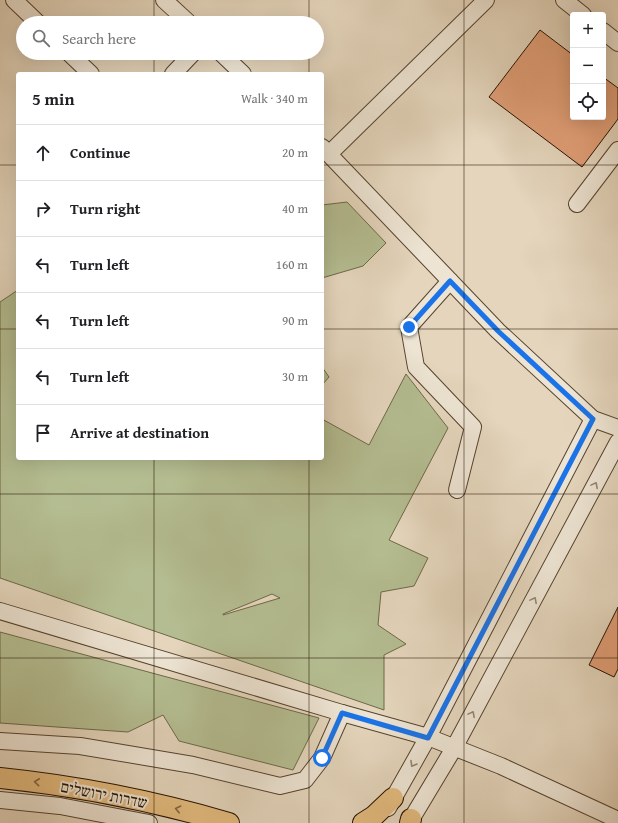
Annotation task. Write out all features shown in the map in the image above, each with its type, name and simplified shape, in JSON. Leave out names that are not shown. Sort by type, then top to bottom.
[{"type":"main road","name":"שדרות ירושלים","points":[[0,778],[50,783],[128,798],[186,811],[229,823]]},
{"type":"main road","points":[[363,823],[374,816],[393,798]]},
{"type":"street","points":[[14,0],[31,16]]},
{"type":"street","points":[[164,0],[181,16]]},
{"type":"street","points":[[486,0],[325,151],[498,331],[593,419],[618,428]]},
{"type":"street","points":[[564,0],[579,12]]},
{"type":"street","points":[[606,33],[618,43]]},
{"type":"street","points":[[76,60],[88,72]]},
{"type":"street","points":[[175,72],[186,60]]},
{"type":"street","points":[[228,60],[241,72]]},
{"type":"street","points":[[577,204],[618,150]]},
{"type":"street","points":[[450,281],[409,327],[416,366],[474,427],[457,490]]},
{"type":"street","points":[[380,823],[428,738],[593,419]]},
{"type":"street","points":[[410,822],[454,748],[618,442]]},
{"type":"street","points":[[0,611],[428,738],[502,766],[618,820]]},
{"type":"street","points":[[0,741],[80,746],[193,765],[280,786],[305,780],[322,758],[342,713]]},
{"type":"street","points":[[0,800],[60,806],[149,823]]},
{"type":"green space","points":[[347,202],[386,243],[363,266],[324,277],[324,205]]},
{"type":"green space","points":[[16,291],[16,460],[324,460],[324,420],[369,445],[406,374],[448,428],[389,540],[428,558],[414,586],[381,592],[378,625],[406,644],[384,655],[384,710],[0,578],[0,302]],"holes":[[[272,594],[280,598],[223,615]]]},
{"type":"green space","points":[[324,370],[329,377],[324,383]]},
{"type":"green space","points":[[0,632],[319,718],[293,770],[179,741],[163,715],[128,732],[0,723]]},
{"type":"building","points":[[540,30],[570,53],[570,120],[606,120],[606,79],[618,88],[618,119],[582,167],[489,97]]},
{"type":"building","points":[[618,607],[618,669],[614,677],[589,665]]},
{"type":"route","points":[[322,758],[342,713],[428,738],[593,419],[498,331],[450,281],[409,327]]}]
